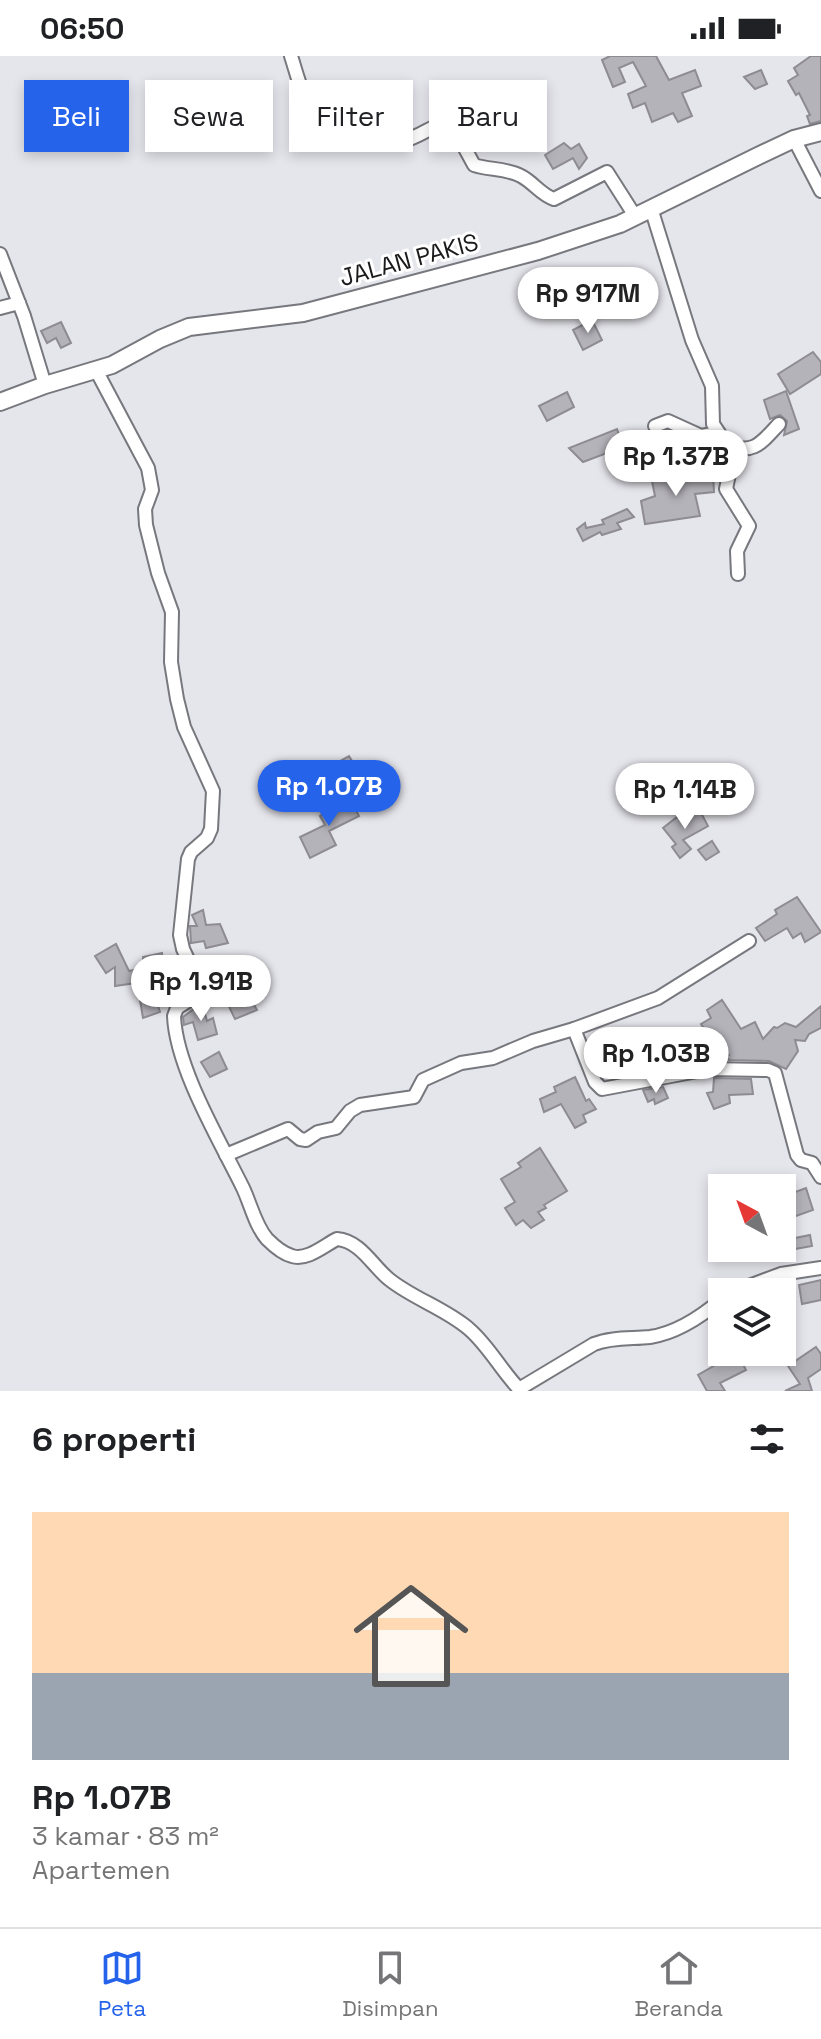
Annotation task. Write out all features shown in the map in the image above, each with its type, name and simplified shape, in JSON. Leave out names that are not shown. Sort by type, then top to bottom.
[{"type":"street","points":[[291,56],[302,91],[312,105],[347,137],[356,141],[401,142],[450,121],[474,165],[507,170],[533,183],[544,195],[554,199],[607,172],[635,216]]},
{"type":"street","name":"JALAN PAKIS","points":[[0,402],[131,357],[160,339],[189,327],[303,313],[538,251],[620,224],[794,139],[821,132]]},
{"type":"street","points":[[794,139],[821,191]]},
{"type":"street","points":[[651,208],[692,340],[712,386],[713,424],[732,459],[726,489],[749,526],[737,551],[738,574]]},
{"type":"street","points":[[0,254],[45,385]]},
{"type":"street","points":[[0,308],[19,303]]},
{"type":"street","points":[[96,370],[148,468],[152,490],[145,509],[146,525],[172,612],[171,662],[175,689],[184,727],[213,791],[211,829],[188,859],[180,920],[183,949],[202,992],[177,1008],[174,1016],[188,1072],[258,1225],[273,1245],[290,1256],[300,1258],[337,1239],[352,1244],[389,1279],[467,1327],[520,1390],[594,1344],[663,1334],[708,1310]]},
{"type":"street","points":[[655,426],[668,421],[701,436],[718,433]]},
{"type":"street","points":[[727,445],[739,450],[754,448],[779,424]]},
{"type":"street","points":[[226,1155],[288,1129],[305,1140],[318,1132],[336,1128],[350,1111],[360,1105],[414,1097],[423,1080],[461,1063],[493,1058],[658,998],[749,941]]},
{"type":"street","points":[[574,1029],[595,1082],[602,1089],[708,1069],[768,1070],[775,1073],[797,1155],[801,1160],[812,1163],[821,1177]]},
{"type":"street","points":[[770,1278],[821,1268]]},
{"type":"building","points":[[610,56],[656,56],[669,80],[695,70],[701,86],[682,93],[692,116],[678,122],[673,113],[652,122],[645,103],[633,108],[628,94],[646,86],[633,62],[619,68],[625,82],[613,87],[602,60]]},
{"type":"building","points":[[811,56],[821,56],[821,121],[810,124],[807,116],[810,115],[799,93],[796,95],[788,81],[798,75],[794,68]]},
{"type":"building","points":[[761,70],[767,84],[755,89],[744,77]]},
{"type":"building","points":[[564,143],[571,149],[579,144],[587,158],[579,169],[573,158],[553,169],[545,155]]},
{"type":"building","points":[[592,320],[602,340],[583,350],[573,330]]},
{"type":"building","points":[[61,322],[71,343],[61,348],[56,338],[47,343],[41,331]]},
{"type":"building","points":[[813,352],[821,362],[821,374],[790,394],[778,374]]},
{"type":"building","points":[[786,391],[799,429],[784,435],[787,421],[780,415],[770,419],[764,400]]},
{"type":"building","points":[[567,392],[574,407],[547,421],[539,406]]},
{"type":"building","points":[[617,429],[623,447],[583,462],[569,448]]},
{"type":"building","points":[[713,474],[714,492],[695,494],[700,516],[645,524],[641,501],[655,496],[652,481]]},
{"type":"building","points":[[627,509],[634,517],[617,523],[621,529],[602,535],[600,532],[583,541],[577,529],[585,523],[586,528],[604,524],[602,520]]},
{"type":"building","points":[[349,756],[360,774],[330,789],[307,806],[305,802],[296,809],[286,791],[294,784],[299,792],[328,773],[326,769]]},
{"type":"building","points":[[348,796],[359,816],[329,831],[336,845],[310,858],[300,837],[325,825],[320,816]]},
{"type":"building","points":[[699,809],[708,826],[683,840],[691,849],[680,858],[672,847],[676,844],[663,828],[677,817],[681,820]]},
{"type":"building","points":[[712,841],[719,852],[706,860],[698,850]]},
{"type":"building","points":[[797,897],[821,932],[805,942],[801,933],[793,938],[787,928],[765,941],[756,928],[777,914],[775,910]]},
{"type":"building","points":[[203,910],[206,925],[220,924],[228,943],[206,948],[204,941],[191,943],[190,926],[197,926],[192,915]]},
{"type":"building","points":[[116,944],[129,971],[143,968],[143,957],[162,953],[164,979],[115,986],[115,967],[106,973],[95,956]]},
{"type":"building","points":[[208,973],[211,981],[235,973],[245,995],[248,994],[257,1010],[235,1019],[223,994],[208,1000],[211,990],[205,974]]},
{"type":"building","points":[[154,994],[160,1012],[143,1018],[140,1000]]},
{"type":"building","points":[[722,1000],[741,1029],[755,1022],[763,1039],[774,1027],[785,1023],[796,1027],[821,1006],[821,1028],[809,1034],[805,1041],[795,1040],[798,1051],[786,1069],[769,1061],[729,1060],[719,1036],[713,1043],[701,1024],[711,1018],[707,1010]]},
{"type":"building","points":[[202,1003],[207,1021],[213,1018],[217,1034],[198,1040],[193,1022],[184,1025],[183,1017]]},
{"type":"building","points":[[660,1032],[672,1055],[679,1053],[682,1065],[650,1071],[648,1066],[624,1073],[617,1054],[641,1047],[639,1041]]},
{"type":"building","points":[[219,1052],[227,1069],[210,1077],[201,1062]]},
{"type":"building","points":[[575,1077],[586,1101],[589,1099],[596,1109],[583,1115],[586,1122],[575,1128],[561,1104],[544,1112],[540,1099],[556,1092],[554,1087]]},
{"type":"building","points":[[714,1078],[751,1079],[753,1094],[729,1095],[730,1103],[714,1109],[707,1093],[713,1092]]},
{"type":"building","points":[[663,1087],[668,1098],[655,1104],[654,1099],[648,1102],[643,1090]]},
{"type":"building","points":[[540,1148],[567,1191],[538,1212],[544,1220],[531,1228],[523,1220],[516,1225],[505,1208],[515,1202],[501,1179],[521,1167],[518,1163]]},
{"type":"building","points":[[806,1188],[813,1210],[796,1216],[796,1192]]},
{"type":"building","points":[[810,1235],[812,1246],[796,1249],[796,1238]]},
{"type":"building","points":[[821,1280],[821,1300],[802,1304],[799,1285]]},
{"type":"building","points":[[816,1347],[821,1354],[821,1369],[808,1378],[812,1391],[785,1391],[800,1384],[788,1366],[796,1366],[796,1361]]},
{"type":"building","points":[[714,1366],[744,1366],[746,1370],[720,1383],[725,1391],[707,1391],[698,1375]]}]
